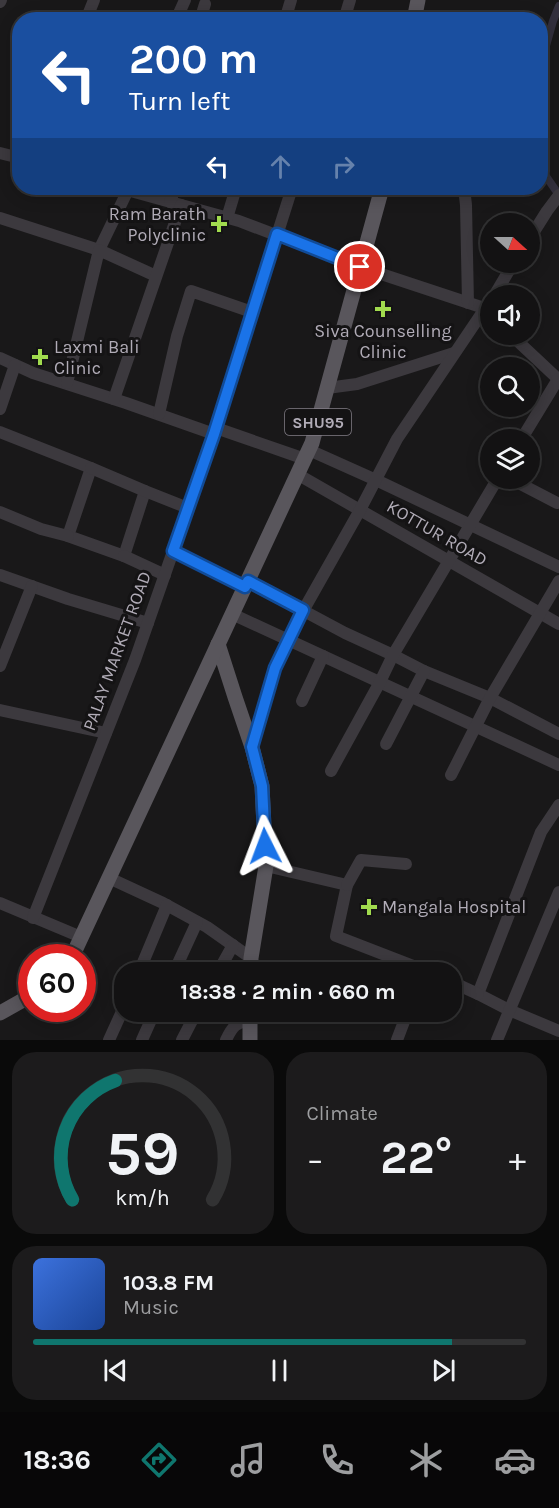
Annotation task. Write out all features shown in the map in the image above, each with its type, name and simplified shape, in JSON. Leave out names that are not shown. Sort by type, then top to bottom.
[{"type":"main road","name":"SHU95","points":[[78,944],[312,443],[380,195]]},
{"type":"main road","points":[[218,644],[252,747],[262,786],[266,866],[250,962]]},
{"type":"main road","points":[[4,1008],[18,1002]]},
{"type":"main road","points":[[250,1022],[250,1040]]},
{"type":"street","points":[[202,12],[205,4]]},
{"type":"street","points":[[66,384],[99,250],[122,195]]},
{"type":"street","points":[[149,195],[277,234],[360,267],[480,307]]},
{"type":"street","points":[[114,399],[156,276],[176,203],[175,195]]},
{"type":"street","points":[[227,218],[234,195]]},
{"type":"street","name":"PALAY MARKET ROAD","points":[[33,918],[148,623],[215,431],[290,195]]},
{"type":"street","points":[[465,195],[468,303]]},
{"type":"street","points":[[540,222],[559,195]]},
{"type":"street","points":[[0,218],[99,250],[156,276]]},
{"type":"street","points":[[159,414],[177,336],[191,291],[252,312]]},
{"type":"street","points":[[252,747],[275,668],[303,610],[397,439],[454,353],[480,319]]},
{"type":"street","points":[[522,345],[559,380],[528,429]]},
{"type":"street","points":[[327,388],[357,384],[454,353]]},
{"type":"street","points":[[0,358],[33,373],[66,384],[215,431],[307,455],[376,480],[559,567]]},
{"type":"street","points":[[0,409],[15,365]]},
{"type":"street","points":[[0,432],[188,508]]},
{"type":"street","points":[[68,536],[91,468]]},
{"type":"street","name":"KOTTUR ROAD","points":[[297,474],[559,624]]},
{"type":"street","points":[[331,771],[393,655],[491,489]]},
{"type":"street","points":[[530,489],[557,503]]},
{"type":"street","points":[[124,556],[145,491]]},
{"type":"street","points":[[0,512],[41,529],[124,556],[165,575]]},
{"type":"street","points":[[173,551],[303,610],[345,633],[424,671],[490,699],[559,734]]},
{"type":"street","points":[[0,575],[68,599],[148,623]]},
{"type":"street","points":[[451,775],[490,699],[559,581]]},
{"type":"street","points":[[0,666],[32,586]]},
{"type":"street","points":[[232,614],[559,765]]},
{"type":"street","points":[[302,700],[323,656]]},
{"type":"street","points":[[386,744],[424,671]]},
{"type":"street","points":[[0,710],[106,733]]},
{"type":"street","points":[[478,994],[541,832],[559,805]]},
{"type":"street","points":[[403,962],[336,936],[347,885],[361,860],[406,864]]},
{"type":"street","points":[[266,866],[347,885]]},
{"type":"street","points":[[109,878],[207,927],[232,945],[247,962]]},
{"type":"street","points":[[497,1040],[559,892]]},
{"type":"street","points":[[0,903],[81,937]]},
{"type":"street","points":[[143,962],[167,905]]},
{"type":"street","points":[[179,962],[197,922]]},
{"type":"street","points":[[223,962],[232,945]]},
{"type":"street","points":[[462,987],[559,1031]]},
{"type":"street","points":[[109,1040],[117,1022]]},
{"type":"street","points":[[141,1040],[150,1022]]},
{"type":"street","points":[[182,1040],[191,1022]]},
{"type":"street","points":[[226,1040],[231,1030],[240,1022]]},
{"type":"street","points":[[397,1040],[404,1022]]},
{"type":"waterway","points":[[548,39],[559,6]]},
{"type":"waterway","points":[[548,179],[559,195]]},
{"type":"place","name":"Ram Barath Polyclinic","points":[[219,224]]},
{"type":"place","name":"Siva Counselling Clinic","points":[[383,309]]},
{"type":"place","name":"Laxmi Bali Clinic","points":[[40,357]]},
{"type":"place","name":"Mangala Hospital","points":[[369,907]]},
{"type":"route","points":[[265,846],[262,786],[252,747],[275,668],[303,610],[248,581],[245,587],[173,551],[214,434],[277,234],[360,267]]}]
